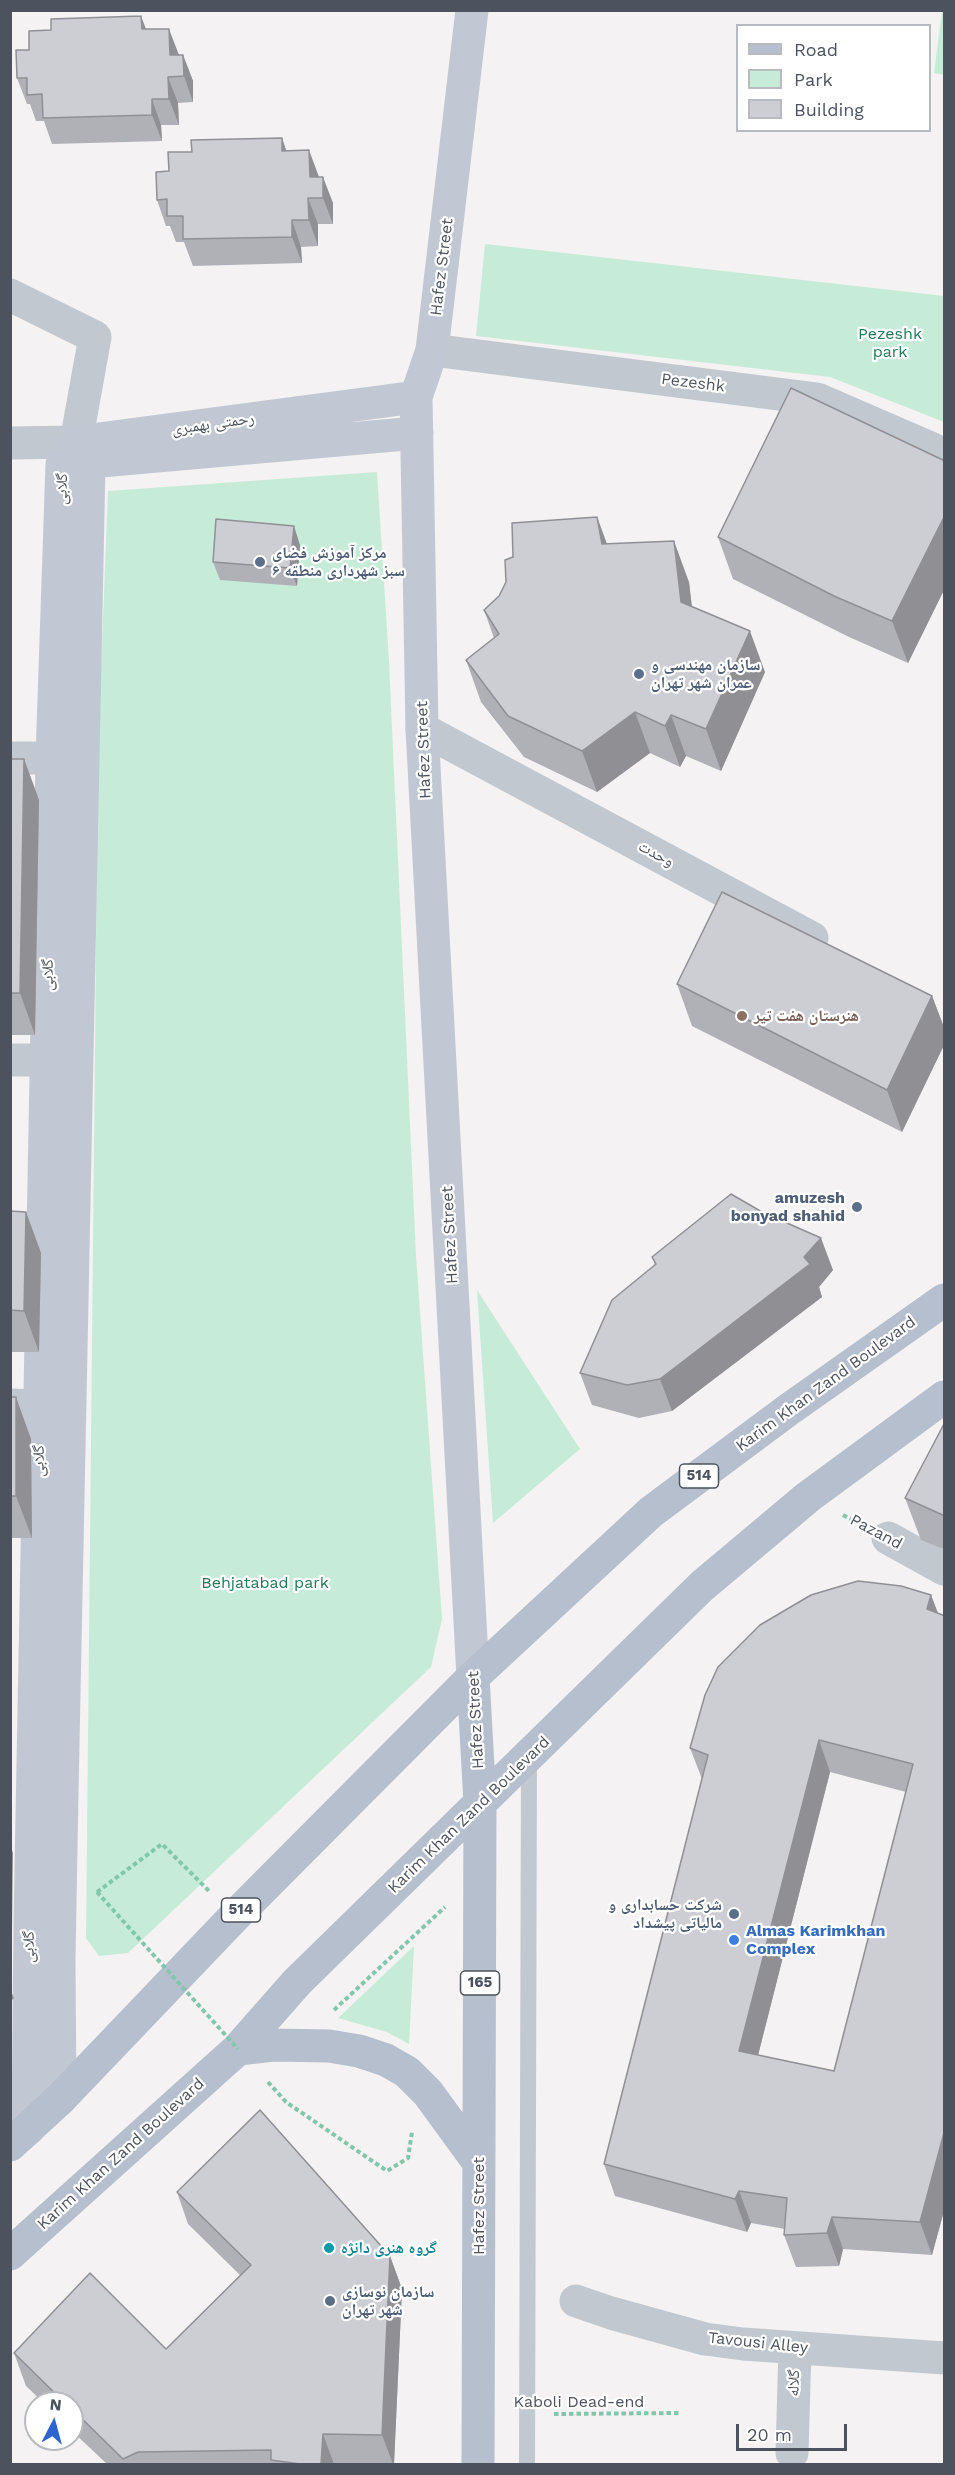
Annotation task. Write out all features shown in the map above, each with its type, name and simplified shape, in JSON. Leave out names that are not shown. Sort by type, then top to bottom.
[{"type":"main road","name":"Karim Khan Zand Boulevard","points":[[19,2137],[60,2099],[234,1917],[473,1677],[651,1512],[788,1410],[945,1300]]},
{"type":"main road","name":"Karim Khan Zand Boulevard","points":[[10,2254],[238,2049],[297,1982],[702,1586],[808,1497],[945,1397]]},
{"type":"main road","name":"Hafez Street","points":[[473,1677],[480,1803],[478,2464]]},
{"type":"main road","points":[[238,2049],[274,2045],[329,2046],[359,2051],[386,2060],[407,2072],[428,2093],[479,2163]]},
{"type":"street","name":"Hafez Street","points":[[472,10],[432,350],[416,397],[422,729],[473,1677]]},
{"type":"street","points":[[10,296],[95,336],[76,457]]},
{"type":"street","name":"Pezeshk","points":[[432,350],[817,399],[945,454]]},
{"type":"street","name":"رحمتی بهمبری","points":[[76,457],[416,397]]},
{"type":"street","name":"رحمتی بهمبری","points":[[10,443],[76,457],[417,433]]},
{"type":"street","name":"گلابی","points":[[19,2137],[35,1792],[40,1406],[61,1060],[76,457]]},
{"type":"street","name":"وحدت","points":[[422,729],[838,952]]},
{"type":"street","points":[[10,758],[67,758]]},
{"type":"street","points":[[10,1060],[61,1060]]},
{"type":"street","name":"Pazand","points":[[888,1538],[945,1569]]},
{"type":"street","name":"گلابی","points":[[35,1792],[59,1959],[60,2099]]},
{"type":"street","name":"Tavousi Alley","points":[[576,2301],[705,2339],[795,2348],[945,2358]]},
{"type":"street","name":"گلاله","points":[[792,2453],[795,2348]]},
{"type":"lane","points":[[527,2464],[529,1756]]},
{"type":"path","name":"Pazand","points":[[808,1497],[888,1538]]},
{"type":"path","points":[[234,1917],[162,1844],[97,1892],[238,2049]]},
{"type":"path","points":[[331,2013],[480,1873]]},
{"type":"path","points":[[286,2102],[387,2171],[408,2158],[413,2121]]},
{"type":"path","name":"Kaboli Dead-end","points":[[527,2414],[680,2413]]},
{"type":"green space","points":[[942,11],[944,11],[944,75],[934,73]]},
{"type":"green space","name":"Pezeshk park","points":[[485,244],[944,296],[944,422],[830,377],[476,336]]},
{"type":"green space","name":"Behjatabad park","points":[[377,472],[389,662],[416,1256],[442,1619],[431,1667],[128,1953],[99,1956],[86,1938],[98,747],[108,491]]},
{"type":"green space","points":[[477,1290],[580,1449],[493,1523]]},
{"type":"green space","points":[[414,1946],[409,2044],[387,2032],[338,2018]]},
{"type":"building","points":[[141,16],[142,29],[169,29],[170,55],[183,55],[184,76],[168,77],[169,99],[152,99],[152,115],[43,118],[42,94],[27,95],[27,78],[17,78],[16,50],[29,50],[29,31],[51,30],[51,19]]},
{"type":"building","points":[[282,138],[282,151],[309,150],[310,177],[323,177],[323,198],[308,198],[309,220],[292,220],[292,237],[183,239],[183,216],[167,216],[167,199],[157,200],[156,172],[169,171],[168,152],[192,152],[191,140]]},
{"type":"building","points":[[791,388],[945,461],[945,515],[892,621],[834,596],[718,537]]},
{"type":"building","name":"سازمان مهندسی و عمران شهر تهران","points":[[597,517],[602,544],[674,541],[681,602],[750,631],[706,729],[671,715],[665,726],[635,712],[582,751],[508,716],[466,660],[499,634],[484,610],[499,596],[506,582],[505,560],[513,557],[512,523]]},
{"type":"building","points":[[216,519],[294,526],[290,568],[213,562]]},
{"type":"building","points":[[10,759],[24,759],[20,993],[10,993]]},
{"type":"building","points":[[722,892],[932,996],[887,1090],[677,984]]},
{"type":"building","points":[[731,1194],[762,1212],[821,1238],[804,1257],[810,1264],[660,1379],[627,1385],[580,1373],[612,1300],[656,1264],[652,1257]]},
{"type":"building","points":[[10,1211],[26,1212],[24,1311],[10,1310]]},
{"type":"building","points":[[10,1397],[16,1397],[16,1496],[10,1496]]},
{"type":"building","points":[[945,1422],[945,1516],[905,1498]]},
{"type":"building","name":"Almas Karimkhan Complex","points":[[858,1581],[901,1586],[931,1595],[927,1609],[945,1616],[945,2129],[920,2222],[832,2217],[827,2233],[784,2235],[787,2198],[739,2191],[735,2199],[604,2164],[708,1755],[690,1748],[705,1695],[718,1667],[760,1625],[811,1595]],"holes":[[[819,1740],[913,1764],[834,2071],[739,2051]]]},
{"type":"building","name":"سازمان نوسازی شهر تهران","points":[[260,2110],[390,2256],[382,2435],[323,2434],[321,2464],[271,2460],[271,2450],[138,2452],[123,2459],[84,2421],[84,2391],[53,2391],[14,2353],[90,2273],[166,2349],[251,2265],[177,2192]]},
{"type":"place","name":"مرکز آموزش فضای سبز شهرداری منطقه ۶","points":[[260,562]]},
{"type":"place","name":"سازمان مهندسی و عمران شهر تهران","points":[[639,674]]},
{"type":"place","name":"هنرستان هفت تیر","points":[[742,1016]]},
{"type":"place","name":"amuzesh bonyad shahid","points":[[857,1207]]},
{"type":"place","name":"شرکت حسابداری و مالیاتی پیشداد","points":[[734,1914]]},
{"type":"place","name":"Almas Karimkhan Complex","points":[[734,1940]]},
{"type":"place","name":"گروه هنری دانژه","points":[[329,2248]]},
{"type":"place","name":"سازمان نوسازی شهر تهران","points":[[330,2301]]}]
